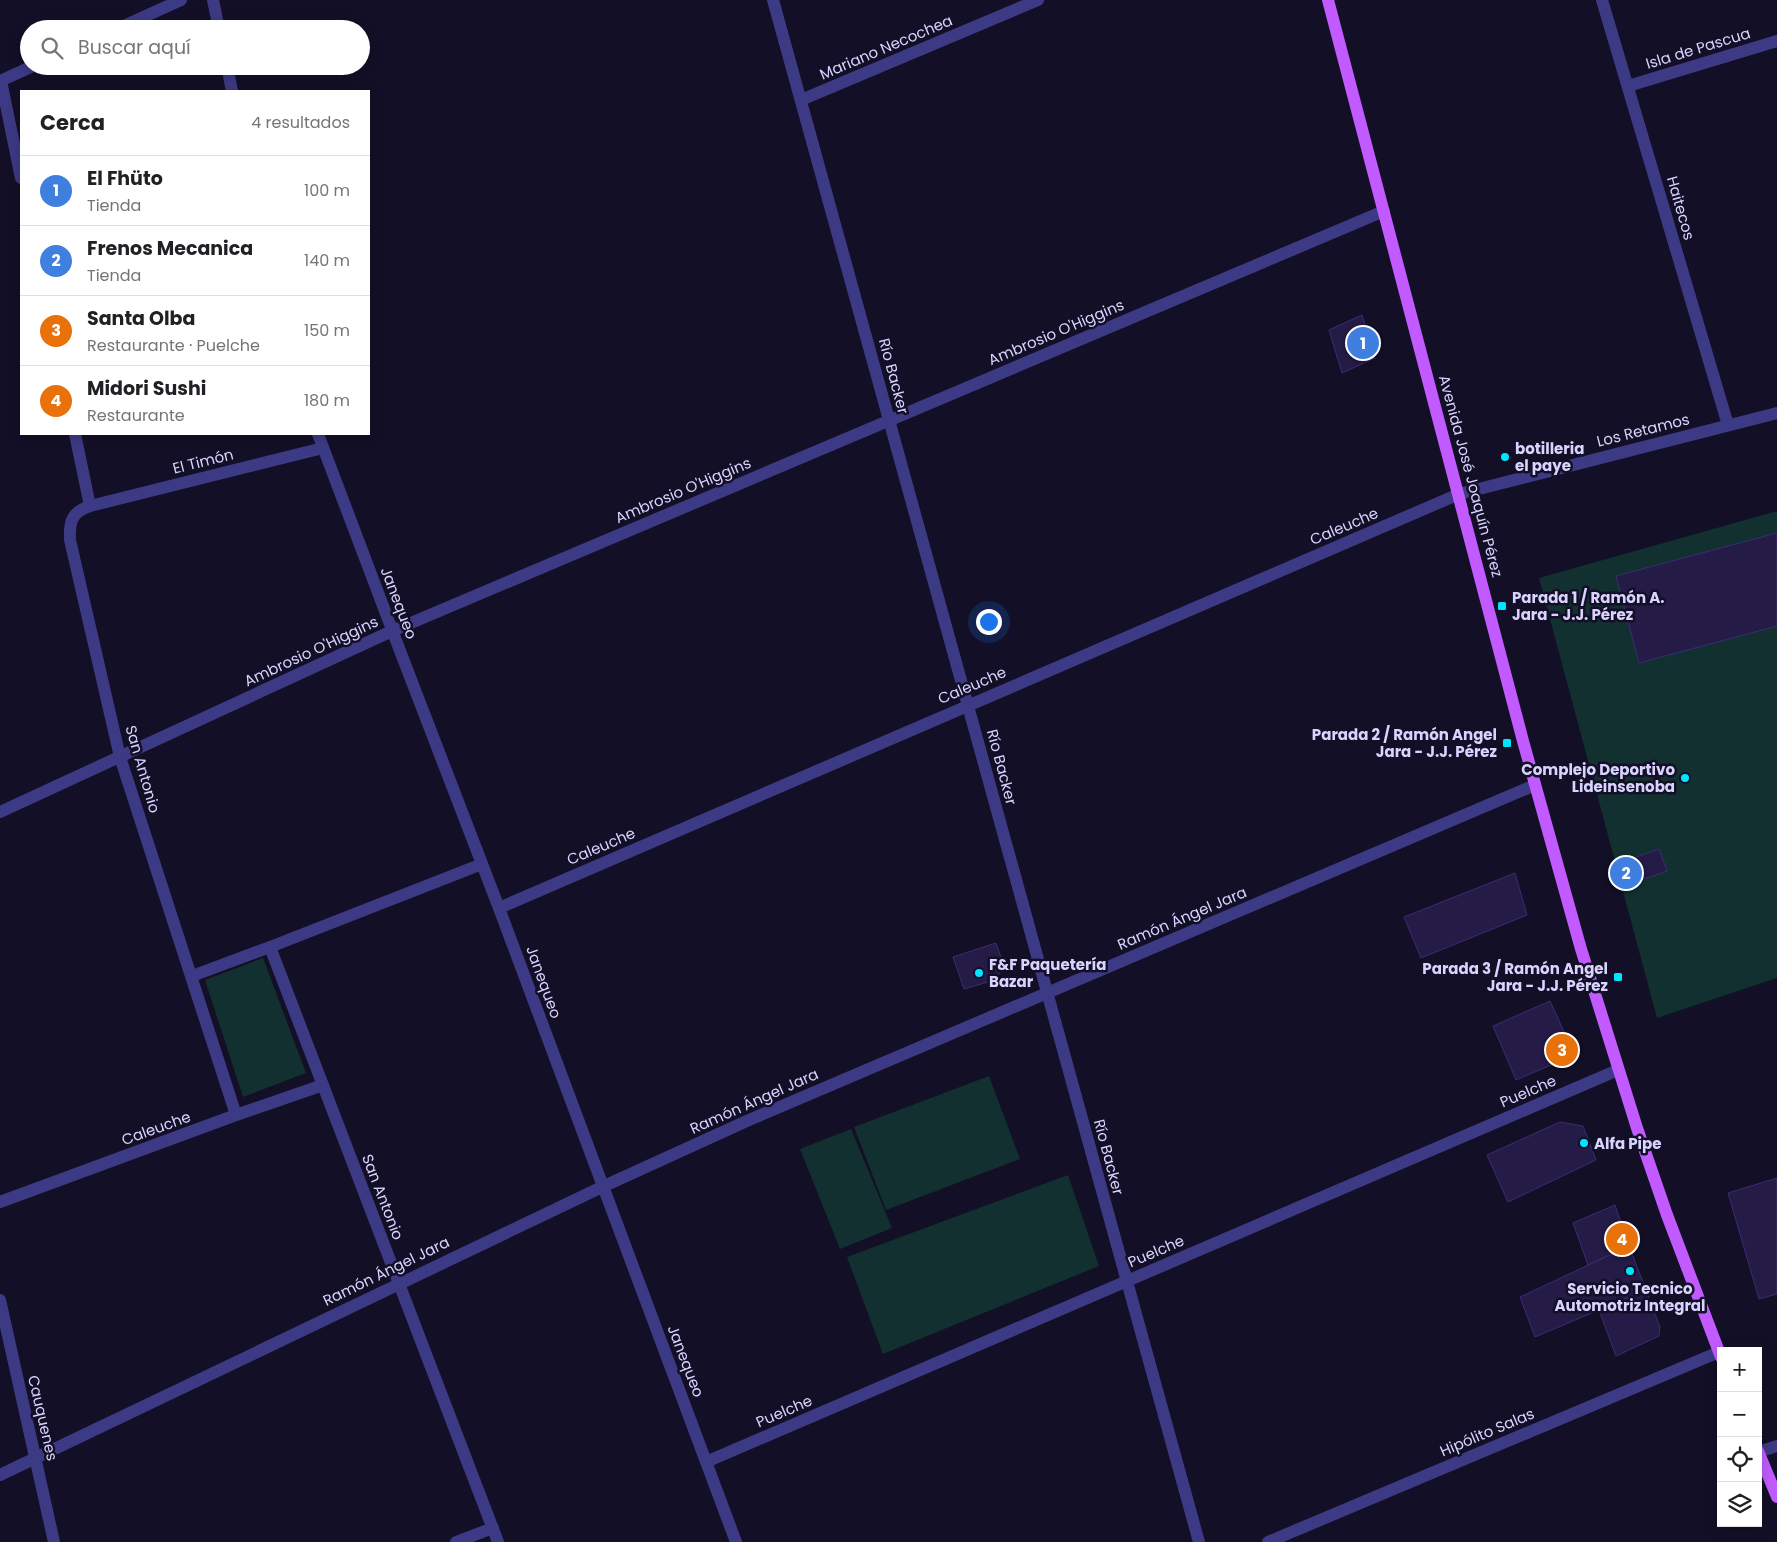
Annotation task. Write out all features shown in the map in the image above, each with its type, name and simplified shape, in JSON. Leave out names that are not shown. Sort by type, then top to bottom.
[{"type":"main road","name":"Avenida José Joaquín Pérez","points":[[1328,0],[1534,785],[1618,1070],[1664,1206],[1717,1347]]},
{"type":"main road","points":[[1762,1461],[1777,1497]]},
{"type":"street","points":[[137,20],[181,0]]},
{"type":"street","points":[[214,0],[217,20]]},
{"type":"street","name":"Río Backer","points":[[773,0],[1199,1542]]},
{"type":"street","name":"Mariano Necochea","points":[[801,100],[1038,0]]},
{"type":"street","name":"Haitecos","points":[[1602,0],[1728,426]]},
{"type":"street","name":"Isla de Pascua","points":[[1628,86],[1777,41]]},
{"type":"street","points":[[20,72],[0,81],[20,173]]},
{"type":"street","points":[[229,75],[232,90]]},
{"type":"street","name":"Ambrosio O'Higgins","points":[[0,812],[392,631],[1384,211]]},
{"type":"street","name":"Los Retamos","points":[[1459,494],[1777,413]]},
{"type":"street","points":[[75,435],[90,506]]},
{"type":"street","name":"Janequeo","points":[[318,435],[499,908],[736,1542]]},
{"type":"street","name":"El Timón","points":[[90,506],[323,448]]},
{"type":"street","name":"Caleuche","points":[[499,908],[1459,494]]},
{"type":"street","name":"San Antonio","points":[[90,506],[81,509],[74,516],[70,523],[70,540],[120,757],[236,1115]]},
{"type":"street","name":"Ramón Ángel Jara","points":[[0,1475],[602,1187],[846,1078],[1534,785]]},
{"type":"street","points":[[192,976],[482,864]]},
{"type":"street","name":"San Antonio","points":[[270,947],[498,1542]]},
{"type":"street","name":"Puelche","points":[[706,1462],[1618,1070]]},
{"type":"street","name":"Caleuche","points":[[0,1202],[323,1085]]},
{"type":"street","name":"Cauquenes","points":[[0,1300],[54,1542]]},
{"type":"street","name":"Hipólito Salas","points":[[1268,1542],[1717,1356]]},
{"type":"street","points":[[1762,1451],[1777,1446]]},
{"type":"street","points":[[456,1542],[492,1528]]},
{"type":"green space","name":"Complejo Deportivo Lideinsenoba","points":[[1777,511],[1777,978],[1657,1018],[1539,578]]},
{"type":"green space","points":[[263,958],[306,1073],[243,1097],[205,980]]},
{"type":"green space","points":[[989,1076],[1020,1159],[886,1210],[854,1127]]},
{"type":"green space","points":[[851,1129],[892,1228],[840,1249],[800,1149]]},
{"type":"green space","points":[[1068,1175],[1099,1266],[883,1354],[847,1257]]},
{"type":"building","points":[[1362,315],[1375,358],[1342,373],[1329,330]]},
{"type":"building","points":[[1777,533],[1777,626],[1639,663],[1616,576]]},
{"type":"building","points":[[1659,849],[1667,871],[1630,884],[1622,862]]},
{"type":"building","points":[[1515,873],[1527,915],[1421,958],[1404,917]]},
{"type":"building","name":"F&F Paquetería Bazar","points":[[996,943],[1004,966],[995,980],[964,989],[953,957]]},
{"type":"building","points":[[1550,1001],[1570,1045],[1563,1060],[1516,1080],[1493,1026]]},
{"type":"building","points":[[1560,1122],[1583,1126],[1596,1160],[1508,1202],[1487,1155]]},
{"type":"building","points":[[1777,1178],[1777,1294],[1759,1299],[1728,1193]]},
{"type":"building","points":[[1615,1205],[1629,1246],[1588,1265],[1573,1223]]},
{"type":"building","points":[[1629,1246],[1646,1290],[1535,1337],[1520,1297]]},
{"type":"building","points":[[1646,1290],[1660,1327],[1659,1336],[1616,1356],[1599,1310]]},
{"type":"place","name":"El Fhüto","points":[[1363,343]]},
{"type":"place","name":"botilleria el paye","points":[[1505,457]]},
{"type":"place","name":"Parada 1 / Ramón A. Jara - J.J. Pérez","points":[[1502,606]]},
{"type":"place","name":"Parada 2 / Ramón Angel Jara - J.J. Pérez","points":[[1507,743]]},
{"type":"place","name":"Complejo Deportivo Lideinsenoba","points":[[1685,778]]},
{"type":"place","name":"Frenos Mecanica","points":[[1626,873]]},
{"type":"place","name":"F&F Paquetería Bazar","points":[[979,973]]},
{"type":"place","name":"Parada 3 / Ramón Angel Jara - J.J. Pérez","points":[[1618,977]]},
{"type":"place","name":"Santa Olba","points":[[1562,1050]]},
{"type":"place","name":"Alfa Pipe","points":[[1584,1143]]},
{"type":"place","name":"Midori Sushi","points":[[1622,1239]]},
{"type":"place","name":"Servicio Tecnico Automotriz Integral","points":[[1630,1271]]}]
